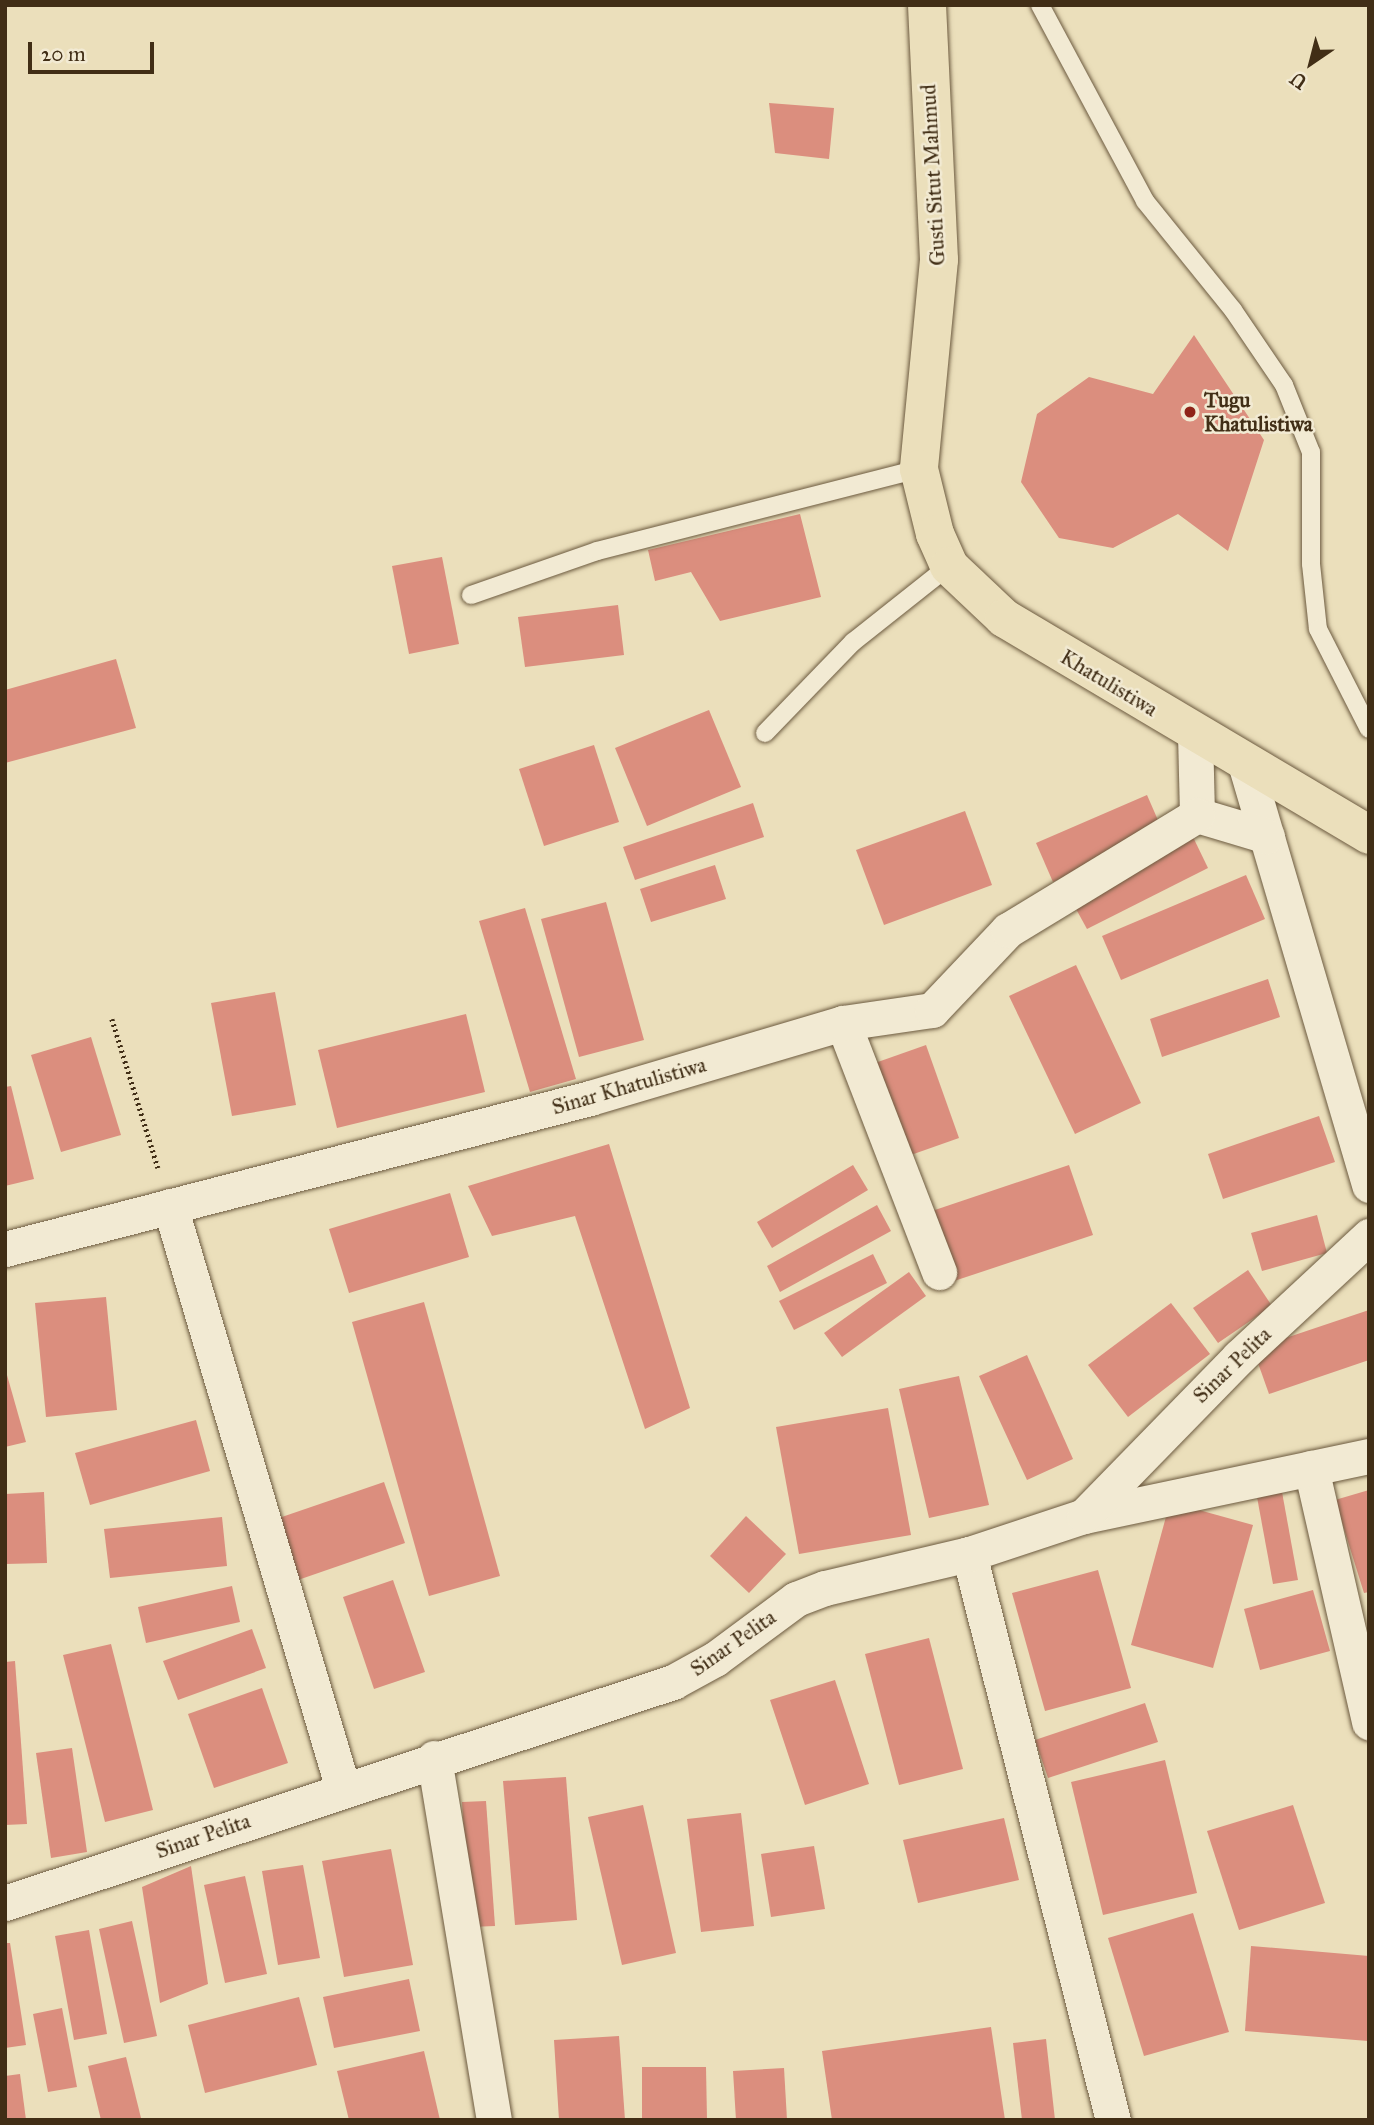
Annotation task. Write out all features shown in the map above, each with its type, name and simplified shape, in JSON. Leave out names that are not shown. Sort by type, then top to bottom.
[{"type":"highway","name":"Gusti Situt Mahmud","points":[[919,469],[939,260],[927,5]]},
{"type":"highway","name":"Khatulistiwa","points":[[919,469],[935,534],[948,566],[1004,618],[1369,835]]},
{"type":"street","points":[[1195,733],[1197,815],[1266,836]]},
{"type":"street","points":[[1245,763],[1369,1185]]},
{"type":"street","name":"Sinar Khatulistiwa","points":[[5,1249],[590,1098],[842,1023],[932,1010],[1009,930],[1197,815]]},
{"type":"street","points":[[842,1023],[939,1272]]},
{"type":"street","points":[[170,1206],[343,1789]]},
{"type":"street","name":"Sinar Pelita","points":[[5,1903],[434,1758],[673,1682],[715,1659],[806,1596],[969,1554],[1083,1516],[1239,1357],[1369,1236]]},
{"type":"street","points":[[1083,1516],[1369,1456]]},
{"type":"street","points":[[1311,1468],[1369,1722]]},
{"type":"street","points":[[969,1554],[1113,2120]]},
{"type":"street","points":[[434,1758],[494,2120]]},
{"type":"lane","points":[[1041,5],[1145,201],[1233,310],[1284,385],[1311,452],[1311,564],[1318,629],[1369,729]]},
{"type":"lane","points":[[471,595],[597,551],[919,469]]},
{"type":"lane","points":[[765,733],[853,642],[948,566]]},
{"type":"path","points":[[112,1018],[170,1206]]},
{"type":"building","points":[[769,103],[834,108],[829,159],[775,153]]},
{"type":"building","points":[[1194,335],[1264,440],[1228,551],[1178,514],[1113,548],[1059,538],[1021,482],[1037,414],[1089,377],[1153,394]]},
{"type":"building","points":[[800,514],[821,597],[720,621],[691,572],[655,581],[648,550]]},
{"type":"building","points":[[442,557],[459,644],[409,654],[392,566]]},
{"type":"building","points":[[618,605],[624,655],[525,667],[518,617]]},
{"type":"building","points":[[116,659],[136,728],[5,763],[5,690]]},
{"type":"building","points":[[709,710],[741,787],[647,826],[615,748]]},
{"type":"building","points":[[594,745],[619,822],[544,846],[519,769]]},
{"type":"building","points":[[1147,795],[1164,834],[1053,882],[1036,843]]},
{"type":"building","points":[[753,803],[764,837],[635,880],[623,847]]},
{"type":"building","points":[[965,811],[992,885],[884,925],[856,850]]},
{"type":"building","points":[[1193,837],[1208,868],[1087,929],[1070,898]]},
{"type":"building","points":[[715,865],[726,899],[651,922],[640,889]]},
{"type":"building","points":[[1246,875],[1265,919],[1121,980],[1102,936]]},
{"type":"building","points":[[606,902],[644,1040],[579,1057],[541,919]]},
{"type":"building","points":[[525,908],[576,1079],[530,1092],[479,921]]},
{"type":"building","points":[[1076,965],[1141,1103],[1075,1134],[1009,996]]},
{"type":"building","points":[[1268,979],[1280,1017],[1162,1057],[1150,1019]]},
{"type":"building","points":[[275,992],[296,1105],[232,1116],[211,1003]]},
{"type":"building","points":[[466,1014],[485,1092],[337,1128],[318,1050]]},
{"type":"building","points":[[91,1037],[121,1135],[61,1152],[31,1055]]},
{"type":"building","points":[[926,1045],[959,1138],[908,1156],[875,1063]]},
{"type":"building","points":[[11,1086],[34,1179],[5,1186],[5,1087]]},
{"type":"building","points":[[1319,1116],[1335,1162],[1223,1199],[1208,1154]]},
{"type":"building","points":[[609,1144],[690,1408],[645,1429],[575,1216],[492,1236],[468,1186]]},
{"type":"building","points":[[853,1165],[868,1190],[772,1248],[757,1222]]},
{"type":"building","points":[[1069,1165],[1093,1235],[948,1283],[923,1214]]},
{"type":"building","points":[[450,1193],[469,1257],[349,1293],[329,1229]]},
{"type":"building","points":[[877,1205],[891,1231],[780,1292],[767,1266]]},
{"type":"building","points":[[1317,1215],[1327,1253],[1262,1271],[1251,1233]]},
{"type":"building","points":[[873,1254],[887,1283],[794,1330],[779,1301]]},
{"type":"building","points":[[1248,1270],[1272,1306],[1218,1343],[1193,1308]]},
{"type":"building","points":[[909,1272],[926,1296],[842,1357],[824,1333]]},
{"type":"building","points":[[106,1297],[117,1410],[46,1417],[35,1303]]},
{"type":"building","points":[[424,1302],[500,1576],[429,1596],[352,1322]]},
{"type":"building","points":[[1171,1303],[1210,1354],[1128,1417],[1088,1365]]},
{"type":"building","points":[[1369,1310],[1369,1360],[1269,1394],[1253,1349]]},
{"type":"building","points":[[1027,1355],[1073,1459],[1027,1480],[979,1376]]},
{"type":"building","points":[[5,1368],[26,1442],[5,1447]]},
{"type":"building","points":[[959,1376],[989,1505],[929,1518],[899,1389]]},
{"type":"building","points":[[888,1408],[911,1535],[799,1554],[776,1427]]},
{"type":"building","points":[[196,1420],[210,1471],[90,1505],[75,1453]]},
{"type":"building","points":[[384,1482],[405,1543],[298,1580],[276,1519]]},
{"type":"building","points":[[1369,1490],[1369,1592],[1364,1593],[1335,1500]]},
{"type":"building","points":[[44,1492],[47,1563],[5,1564],[5,1494]]},
{"type":"building","points":[[1282,1492],[1298,1580],[1273,1584],[1257,1497]]},
{"type":"building","points":[[1170,1502],[1253,1525],[1213,1668],[1131,1645]]},
{"type":"building","points":[[746,1516],[786,1554],[749,1593],[710,1556]]},
{"type":"building","points":[[222,1517],[227,1566],[110,1578],[104,1529]]},
{"type":"building","points":[[1098,1570],[1131,1688],[1045,1711],[1012,1593]]},
{"type":"building","points":[[393,1580],[425,1672],[374,1689],[343,1597]]},
{"type":"building","points":[[232,1586],[240,1622],[146,1643],[138,1607]]},
{"type":"building","points":[[1313,1590],[1330,1651],[1260,1670],[1244,1609]]},
{"type":"building","points":[[252,1629],[266,1668],[178,1700],[163,1661]]},
{"type":"building","points":[[929,1638],[963,1769],[899,1785],[865,1654]]},
{"type":"building","points":[[111,1644],[153,1810],[105,1822],[63,1655]]},
{"type":"building","points":[[15,1661],[27,1824],[5,1825],[5,1662]]},
{"type":"building","points":[[835,1680],[869,1784],[805,1805],[770,1700]]},
{"type":"building","points":[[262,1688],[288,1763],[214,1788],[188,1714]]},
{"type":"building","points":[[1145,1703],[1158,1742],[1048,1778],[1035,1740]]},
{"type":"building","points":[[72,1748],[87,1852],[51,1858],[36,1753]]},
{"type":"building","points":[[1165,1760],[1197,1893],[1103,1915],[1071,1782]]},
{"type":"building","points":[[566,1777],[577,1920],[515,1925],[503,1781]]},
{"type":"building","points":[[486,1801],[495,1926],[470,1927],[462,1802]]},
{"type":"building","points":[[643,1805],[676,1953],[622,1965],[588,1817]]},
{"type":"building","points":[[1293,1805],[1325,1903],[1239,1930],[1207,1831]]},
{"type":"building","points":[[741,1813],[754,1926],[701,1932],[687,1819]]},
{"type":"building","points":[[1004,1818],[1019,1880],[918,1903],[903,1840]]},
{"type":"building","points":[[814,1846],[825,1909],[771,1917],[761,1854]]},
{"type":"building","points":[[391,1849],[413,1965],[344,1977],[322,1861]]},
{"type":"building","points":[[303,1865],[320,1958],[278,1965],[262,1871]]},
{"type":"building","points":[[191,1866],[208,1984],[160,2003],[142,1887]]},
{"type":"building","points":[[245,1876],[267,1974],[225,1983],[204,1885]]},
{"type":"building","points":[[1193,1913],[1229,2032],[1144,2056],[1108,1938]]},
{"type":"building","points":[[132,1921],[157,2036],[124,2043],[99,1929]]},
{"type":"building","points":[[89,1930],[107,2034],[74,2040],[55,1936]]},
{"type":"building","points":[[5,1943],[10,1943],[26,2045],[5,2048]]},
{"type":"building","points":[[1251,1946],[1369,1956],[1368,2041],[1245,2031]]},
{"type":"building","points":[[409,1979],[420,2031],[334,2048],[323,1997]]},
{"type":"building","points":[[299,1997],[317,2065],[205,2093],[188,2025]]},
{"type":"building","points":[[62,2008],[77,2087],[48,2092],[33,2014]]},
{"type":"building","points":[[991,2027],[1005,2120],[832,2120],[822,2051]]},
{"type":"building","points":[[619,2036],[625,2120],[559,2120],[554,2040]]},
{"type":"building","points":[[1046,2039],[1055,2120],[1022,2120],[1013,2043]]},
{"type":"building","points":[[424,2051],[440,2120],[349,2120],[337,2071]]},
{"type":"building","points":[[126,2057],[141,2118],[101,2120],[88,2066]]},
{"type":"building","points":[[642,2067],[706,2067],[707,2120],[642,2120]]},
{"type":"building","points":[[784,2068],[787,2120],[736,2120],[733,2071]]},
{"type":"building","points":[[20,2074],[26,2120],[5,2120],[5,2076]]},
{"type":"place","name":"Tugu Khatulistiwa","points":[[1190,412]]}]
